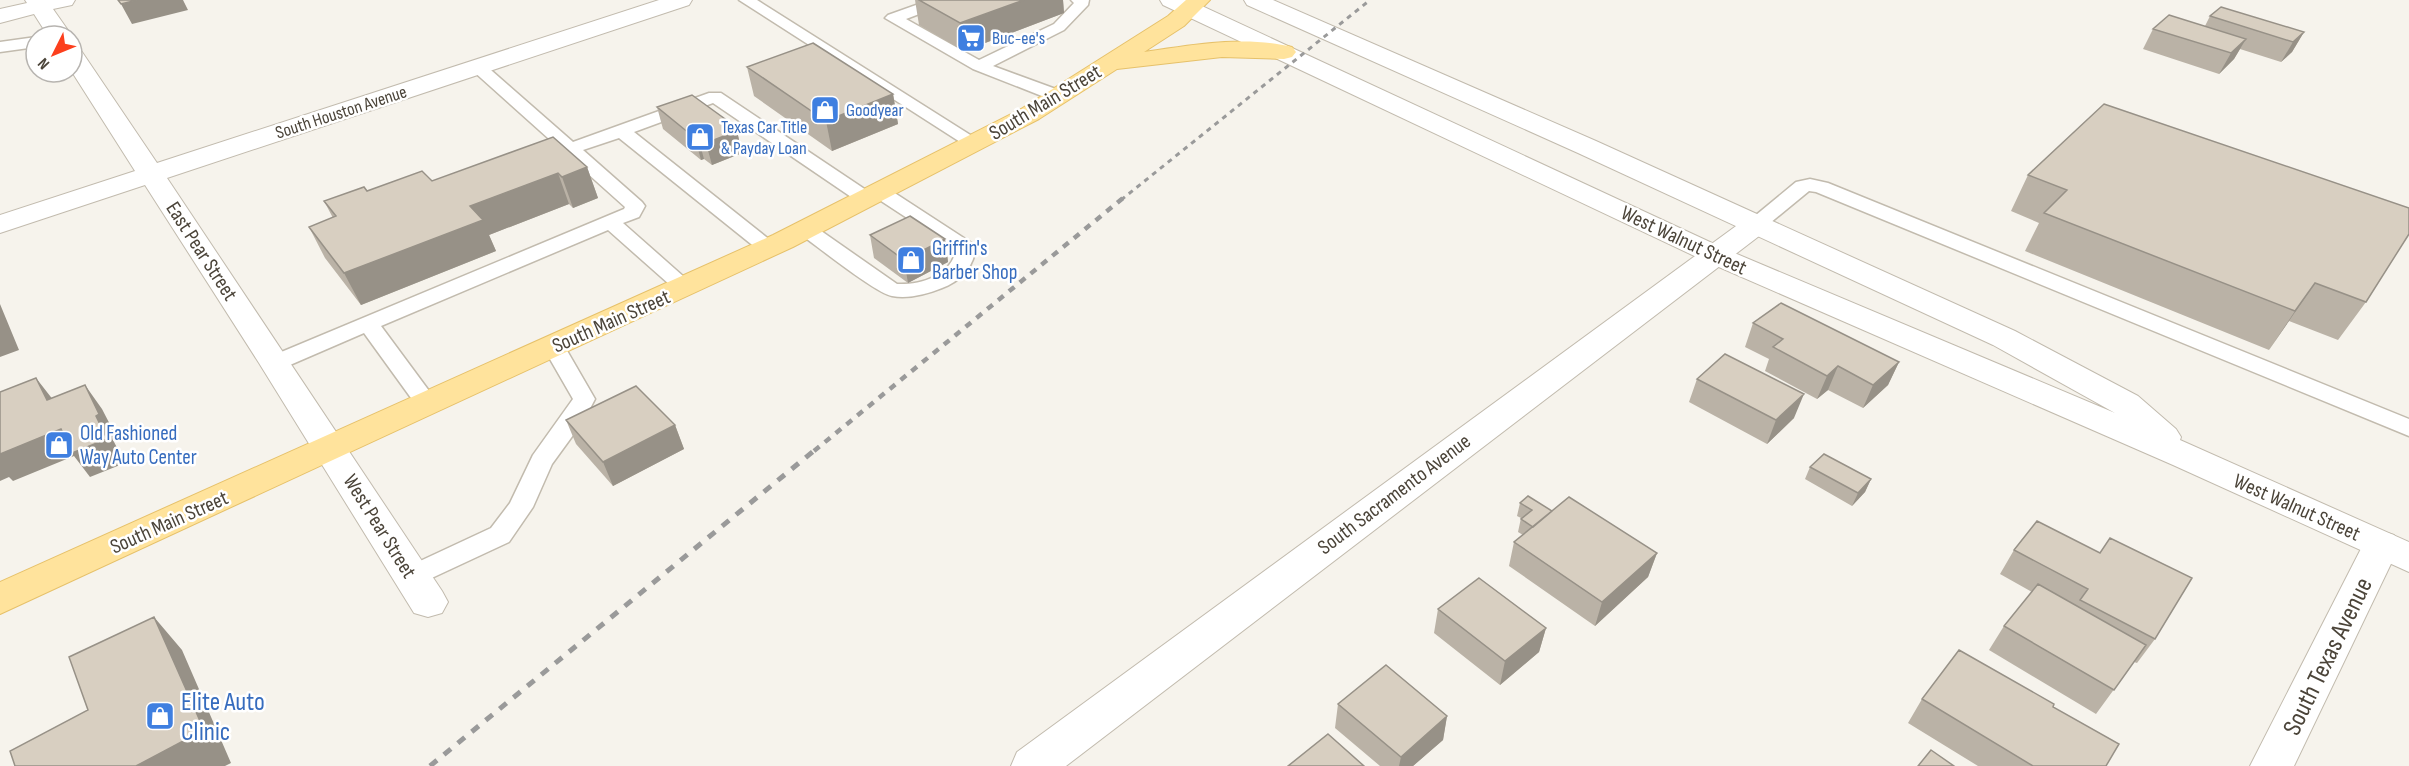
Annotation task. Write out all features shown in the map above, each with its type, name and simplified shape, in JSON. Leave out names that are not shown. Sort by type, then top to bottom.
[{"type":"main road","name":"South Main Street","points":[[0,599],[685,288],[807,230],[974,143],[1058,96],[1176,21],[1186,3]]},
{"type":"main road","points":[[1111,63],[1215,50],[1259,49],[1284,52]]},
{"type":"street","points":[[0,16],[38,3],[64,0]]},
{"type":"street","name":"South Houston Avenue","points":[[0,224],[681,0]]},
{"type":"street","name":"West Walnut Street","points":[[1255,0],[1757,224],[2004,338],[2126,404],[2185,456]]},
{"type":"street","points":[[38,3],[52,24]]},
{"type":"street","name":"West Walnut Street","points":[[1186,3],[1284,52],[1715,255],[2185,456],[2395,551]]},
{"type":"street","name":"East Pear Street","points":[[84,72],[331,449]]},
{"type":"street","name":"South Sacramento Avenue","points":[[1033,766],[1757,224]]},
{"type":"street","name":"West Pear Street","points":[[331,449],[420,589]]},
{"type":"street","name":"South Texas Avenue","points":[[2272,766],[2395,551]]},
{"type":"lane","points":[[747,0],[974,143]]},
{"type":"lane","points":[[979,66],[1059,27],[1083,2],[1079,0]]},
{"type":"lane","points":[[930,5],[893,18],[979,66],[1058,96]]},
{"type":"lane","points":[[0,47],[24,44]]},
{"type":"lane","points":[[275,363],[632,213],[635,207],[478,67]]},
{"type":"lane","points":[[570,149],[715,97],[873,195],[966,248],[966,255],[960,268],[948,276],[913,291],[892,290],[807,230]]},
{"type":"lane","points":[[621,131],[768,248]]},
{"type":"lane","points":[[1757,224],[1803,186],[1821,187],[2409,428]]},
{"type":"lane","points":[[610,222],[685,288]]},
{"type":"lane","points":[[368,323],[426,404]]},
{"type":"lane","points":[[420,589],[500,535],[521,507],[541,461],[576,414],[584,399],[554,347]]},
{"type":"building","points":[[118,0],[137,0],[121,4]]},
{"type":"building","points":[[919,0],[1024,0],[960,23]]},
{"type":"building","points":[[2221,7],[2304,32],[2293,42],[2210,16]]},
{"type":"building","points":[[2169,15],[2246,39],[2231,53],[2153,29]]},
{"type":"building","points":[[813,43],[893,94],[826,121],[747,67]]},
{"type":"building","points":[[692,95],[732,124],[729,125],[737,131],[706,143],[698,137],[695,138],[657,107]]},
{"type":"building","points":[[2104,104],[2409,208],[2409,234],[2366,302],[2315,283],[2295,311],[2044,213],[2067,190],[2028,175]]},
{"type":"building","points":[[553,137],[587,167],[562,177],[558,173],[470,206],[483,220],[344,273],[309,227],[336,216],[324,201],[364,187],[367,191],[422,171],[432,181]]},
{"type":"building","points":[[910,216],[945,239],[904,260],[870,235]]},
{"type":"building","points":[[1781,303],[1899,362],[1873,385],[1838,366],[1827,376],[1773,347],[1783,339],[1753,323]]},
{"type":"building","points":[[1725,354],[1804,394],[1776,420],[1697,379]]},
{"type":"building","points":[[36,378],[47,400],[85,385],[99,414],[96,416],[107,439],[72,453],[61,429],[0,454],[0,392]]},
{"type":"building","points":[[636,386],[675,425],[603,462],[566,420]]},
{"type":"building","points":[[1824,454],[1871,479],[1858,493],[1810,467]]},
{"type":"building","points":[[1528,496],[1552,511],[1533,527],[1521,519],[1532,510],[1520,503]]},
{"type":"building","points":[[1569,497],[1657,553],[1602,602],[1514,542]]},
{"type":"building","points":[[2037,521],[2100,553],[2110,538],[2192,578],[2155,639],[2080,600],[2088,589],[2014,550]]},
{"type":"building","points":[[1479,578],[1546,628],[1505,661],[1438,609]]},
{"type":"building","points":[[2038,584],[2146,645],[2114,690],[2004,626]]},
{"type":"building","points":[[154,617],[204,730],[136,766],[15,766],[10,751],[88,710],[69,657]]},
{"type":"building","points":[[1959,650],[2119,744],[2106,766],[2033,766],[1922,699]]},
{"type":"building","points":[[1386,665],[1447,716],[1401,757],[1338,704]]},
{"type":"building","points":[[1328,734],[1364,766],[1288,766]]},
{"type":"building","points":[[1931,750],[1954,766],[1918,766]]},
{"type":"railway","points":[[1121,200],[1370,0]]},
{"type":"railway","points":[[814,451],[1123,198]]},
{"type":"railway","points":[[430,766],[816,449]]},
{"type":"place","name":"Buc-ee's","points":[[971,38]]},
{"type":"place","name":"Goodyear","points":[[825,110]]},
{"type":"place","name":"Texas Car Title & Payday Loan","points":[[700,137]]},
{"type":"place","name":"Griffin's Barber Shop","points":[[911,260]]},
{"type":"place","name":"Old Fashioned Way Auto Center","points":[[59,445]]},
{"type":"place","name":"Elite Auto Clinic","points":[[160,716]]}]
